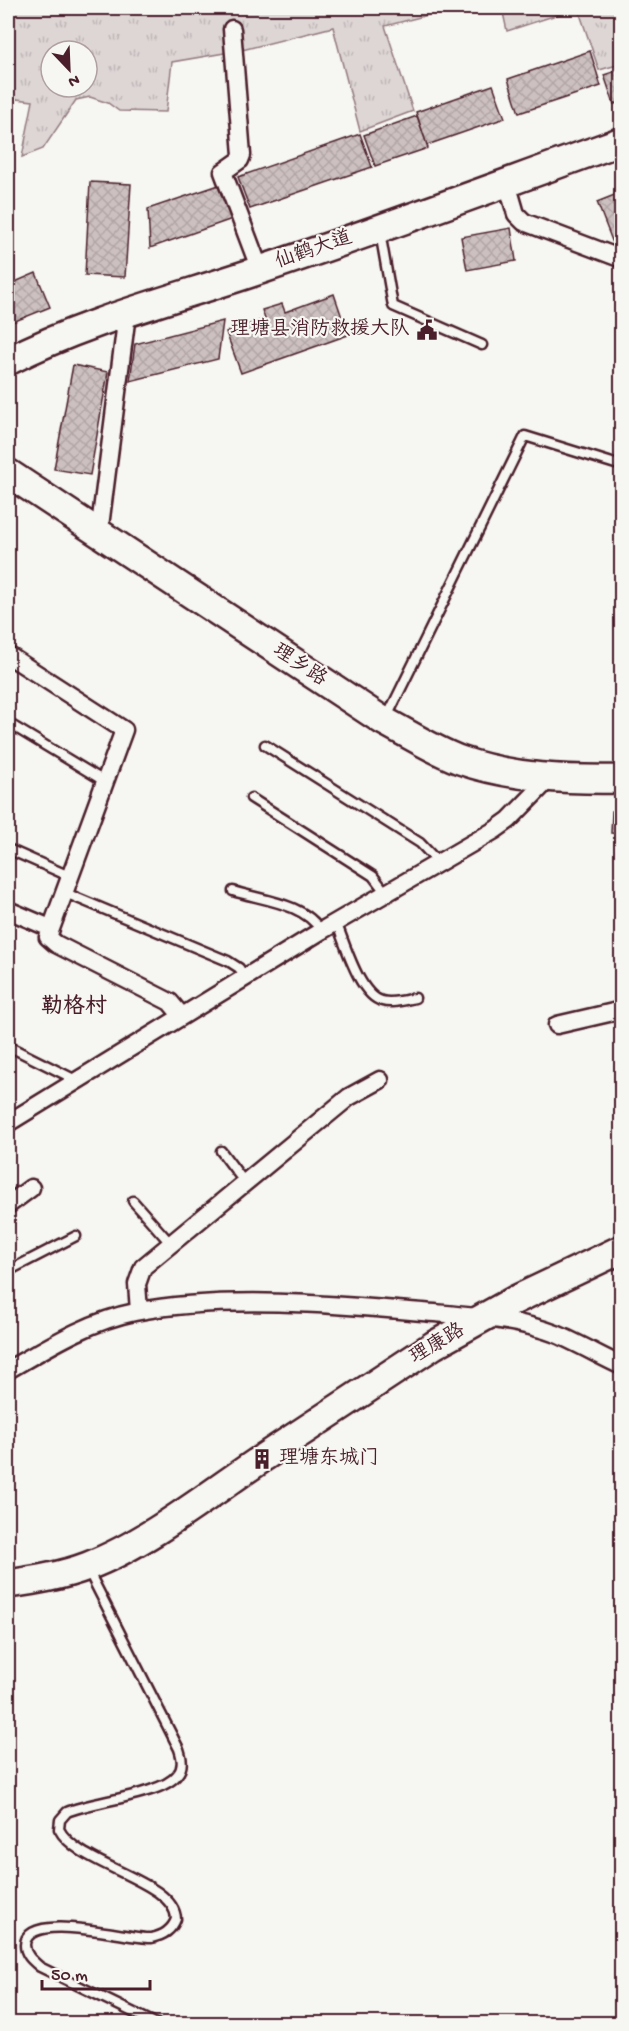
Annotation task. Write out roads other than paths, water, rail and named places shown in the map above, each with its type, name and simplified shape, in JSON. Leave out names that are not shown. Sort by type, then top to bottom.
[{"type":"main road","name":"仙鹤大道","points":[[8,361],[37,346],[379,229],[621,141]]},
{"type":"main road","name":"理乡路","points":[[8,473],[385,721],[459,760],[510,772],[551,777],[621,779]]},
{"type":"main road","name":"理康路","points":[[8,1584],[49,1579],[87,1567],[140,1540],[434,1346],[544,1285],[621,1249]]},
{"type":"street","points":[[232,29],[242,155],[240,160],[222,172],[260,270]]},
{"type":"street","points":[[507,183],[516,214],[524,222],[621,260]]},
{"type":"street","points":[[99,534],[127,314]]},
{"type":"street","points":[[8,655],[124,730],[48,937],[52,942],[170,1002],[182,1015]]},
{"type":"street","points":[[8,1123],[182,1015],[509,820],[551,777]]},
{"type":"street","points":[[8,910],[50,928]]},
{"type":"street","points":[[556,1025],[621,1010]]},
{"type":"street","points":[[139,1311],[139,1274],[171,1244],[349,1097],[380,1080]]},
{"type":"street","points":[[8,1205],[31,1188]]},
{"type":"street","points":[[8,1370],[84,1328],[139,1311],[184,1305],[263,1304],[337,1306],[487,1317],[555,1334],[621,1366]]},
{"type":"lane","points":[[379,229],[393,306],[482,345]]},
{"type":"lane","points":[[385,721],[525,436],[621,466]]},
{"type":"lane","points":[[8,723],[104,781]]},
{"type":"lane","points":[[264,745],[420,843],[439,863]]},
{"type":"lane","points":[[251,798],[374,876],[386,893]]},
{"type":"lane","points":[[8,849],[69,876]]},
{"type":"lane","points":[[233,891],[305,913],[321,931]]},
{"type":"lane","points":[[63,892],[228,962],[239,968],[245,977]]},
{"type":"lane","points":[[336,922],[361,981],[369,994],[384,1002],[415,998]]},
{"type":"lane","points":[[8,1046],[76,1080]]},
{"type":"lane","points":[[221,1151],[246,1183]]},
{"type":"lane","points":[[133,1201],[171,1244]]},
{"type":"lane","points":[[8,1271],[76,1236]]},
{"type":"lane","points":[[87,1567],[180,1749],[182,1765],[176,1778],[157,1788],[67,1812],[60,1820],[58,1829],[78,1849],[164,1897],[174,1911],[176,1919],[166,1932],[151,1938],[60,1927],[35,1932],[26,1940],[25,1945],[28,1955],[40,1967],[157,2024]]},
{"type":"place","name":"理塘县消防救援大队","points":[[427,330]]},
{"type":"place","name":"理塘东城门","points":[[262,1459]]},
{"type":"district","name":"勒格村","points":[[74,1008]]}]
